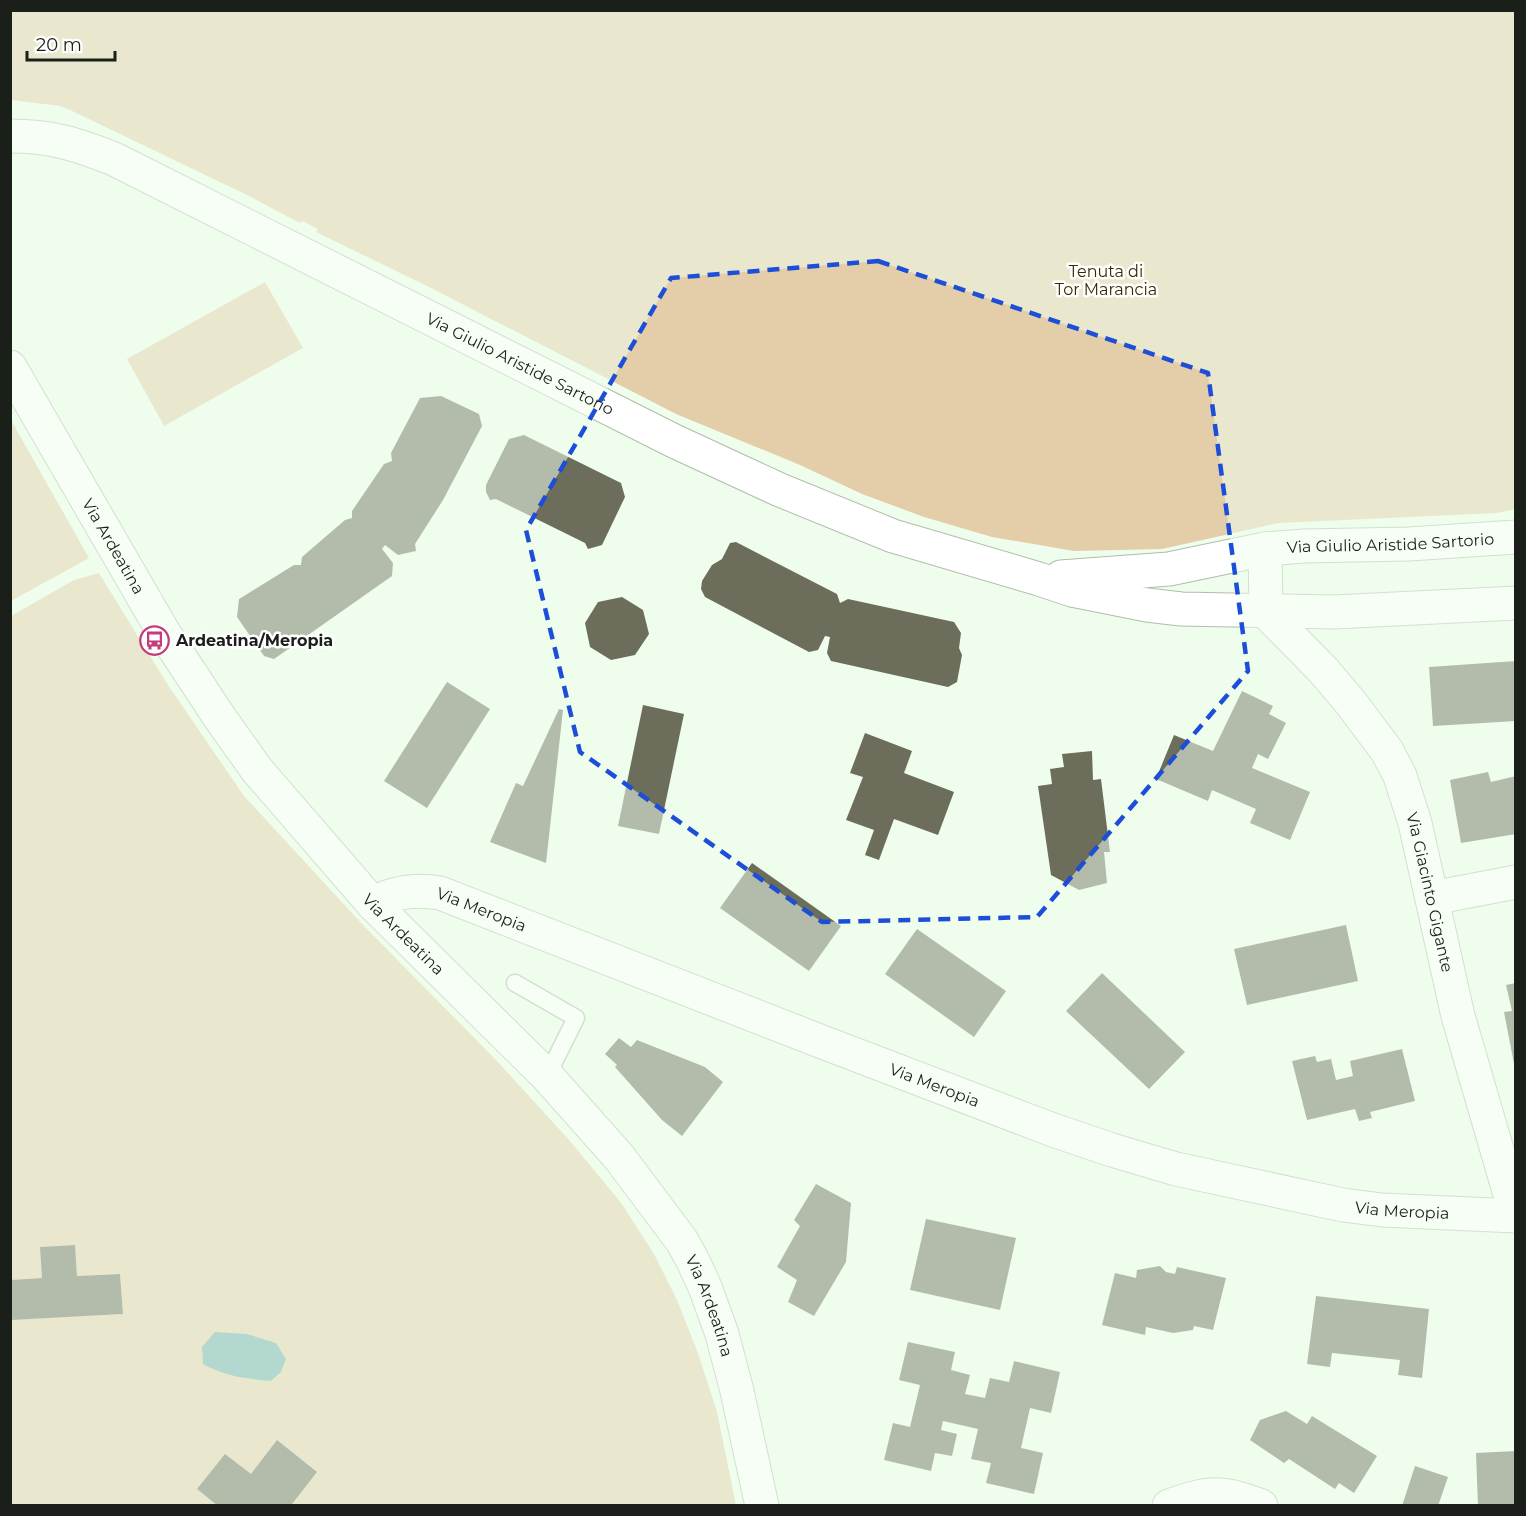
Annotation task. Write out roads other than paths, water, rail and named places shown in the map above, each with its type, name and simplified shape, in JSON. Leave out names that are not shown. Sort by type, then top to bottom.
[{"type":"street","name":"Via Giulio Aristide Sartorio","points":[[10,136],[44,136],[114,159],[674,441],[780,490],[893,536],[1072,590],[1181,609],[1334,612],[1515,603]]},
{"type":"street","name":"Via Ardeatina","points":[[10,367],[188,672],[257,770],[373,904],[547,1076],[619,1157],[692,1258],[714,1310],[729,1361],[762,1506]]},
{"type":"street","name":"Via Giulio Aristide Sartorio","points":[[1039,579],[1169,569],[1265,549],[1409,544],[1515,537]]},
{"type":"street","name":"Via Giulio Aristide Sartorio","points":[[1265,549],[1266,612]]},
{"type":"street","name":"Via Giacinto Gigante","points":[[1266,612],[1323,670],[1368,724],[1400,777],[1410,804],[1458,1016],[1515,1216]]},
{"type":"street","points":[[1432,898],[1515,882]]},
{"type":"street","name":"Via Meropia","points":[[373,904],[396,893],[426,891],[440,893],[1053,1130],[1176,1169],[1343,1205],[1382,1210],[1515,1216]]},
{"type":"street","points":[[1169,1506],[1199,1496],[1220,1493],[1244,1498],[1262,1506]]},
{"type":"lane","points":[[515,983],[576,1017],[547,1076]]},
{"type":"water","points":[[215,1332],[247,1334],[276,1343],[286,1359],[281,1372],[271,1381],[227,1374],[203,1364],[202,1347]]},
{"type":"place","name":"Ardeatina/Meropia","points":[[155,640]]},
{"type":"park label","name":"Tenuta di Tor Marancia","points":[[1106,280]]}]
